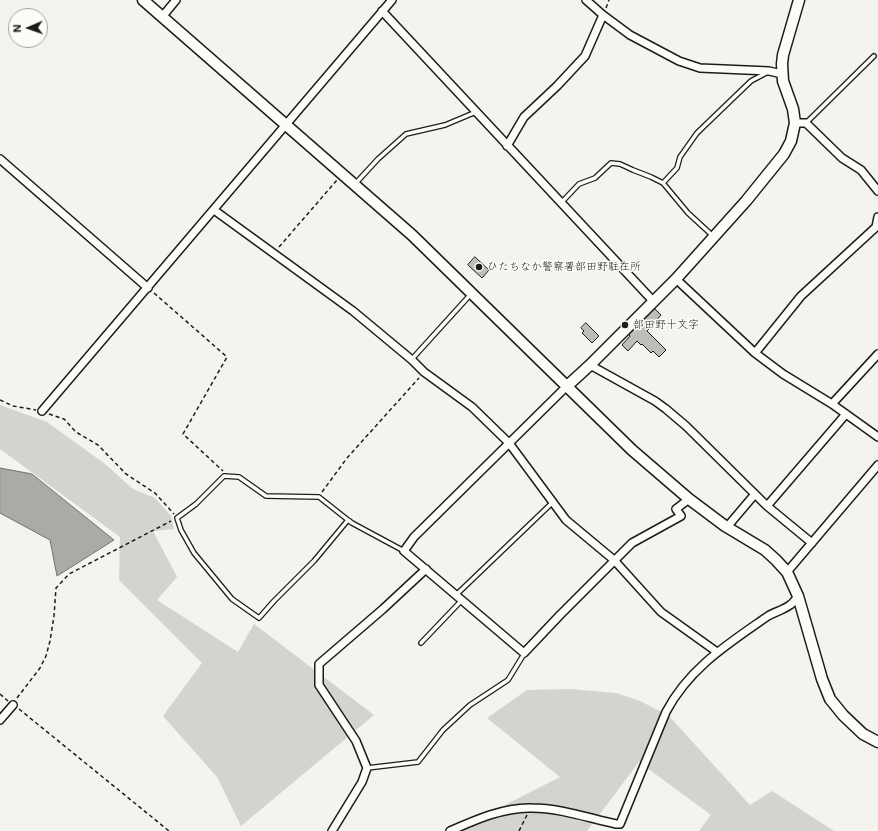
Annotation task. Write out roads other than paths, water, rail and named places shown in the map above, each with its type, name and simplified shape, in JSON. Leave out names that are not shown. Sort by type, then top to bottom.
[{"type":"street","points":[[143,0],[412,235],[632,450],[689,499],[727,527],[766,550],[776,560],[787,572],[798,596],[822,679],[830,698],[843,715],[863,734],[878,742]]},
{"type":"street","points":[[162,17],[176,0]]},
{"type":"street","points":[[42,411],[392,0]]},
{"type":"street","points":[[586,0],[630,35],[678,61],[700,68],[769,71],[782,74]]},
{"type":"street","points":[[689,499],[676,509],[680,516],[632,543],[524,653],[404,551],[414,537],[566,386],[590,365],[654,302],[746,201],[784,154],[791,141],[795,123],[793,108],[785,89],[782,74],[783,55],[799,0]]},
{"type":"street","points":[[382,11],[654,302]]},
{"type":"street","points":[[508,146],[524,117],[557,86],[585,56],[603,15]]},
{"type":"street","points":[[795,123],[806,123],[842,158],[861,170],[878,191]]},
{"type":"street","points":[[0,159],[148,288]]},
{"type":"street","points":[[214,210],[353,311],[412,360],[424,372],[472,407],[509,443],[566,520],[614,560],[661,612],[717,652]]},
{"type":"street","points":[[755,353],[801,296],[877,229],[878,217]]},
{"type":"street","points":[[676,279],[755,353],[783,374],[832,404],[878,437]]},
{"type":"street","points":[[832,404],[878,354]]},
{"type":"street","points":[[590,365],[666,409],[686,426],[767,506],[812,543]]},
{"type":"street","points":[[767,506],[846,414]]},
{"type":"street","points":[[787,572],[878,465]]},
{"type":"street","points":[[727,527],[755,494]]},
{"type":"street","points":[[332,831],[362,782],[367,768],[356,741],[319,685],[319,664],[383,609],[426,569]]},
{"type":"street","points":[[450,831],[476,820],[504,811],[531,808],[563,812],[620,824],[673,698],[693,674],[717,652],[772,613],[790,605],[798,596]]},
{"type":"street","points":[[0,720],[13,705]]},
{"type":"lane","points":[[806,123],[874,56]]},
{"type":"lane","points":[[663,183],[676,168],[680,157],[697,133],[751,81],[769,71]]},
{"type":"lane","points":[[355,184],[378,159],[406,134],[445,125],[476,112]]},
{"type":"lane","points":[[561,203],[579,184],[594,178],[611,163],[620,164],[651,176],[663,183],[688,213],[713,237]]},
{"type":"lane","points":[[412,360],[472,294]]},
{"type":"lane","points":[[348,520],[314,561],[258,618],[232,599],[194,553],[181,530],[177,518],[196,504],[224,476],[239,477],[266,496],[319,497],[348,520],[404,551]]},
{"type":"lane","points":[[456,595],[553,502]]},
{"type":"lane","points":[[421,643],[462,600]]},
{"type":"lane","points":[[367,768],[418,762],[443,730],[470,705],[508,680],[524,653]]},
{"type":"place","name":"ひたちなか警察署部田野駐在所","points":[[479,267]]},
{"type":"place","name":"部田野十文字","points":[[625,325]]}]
